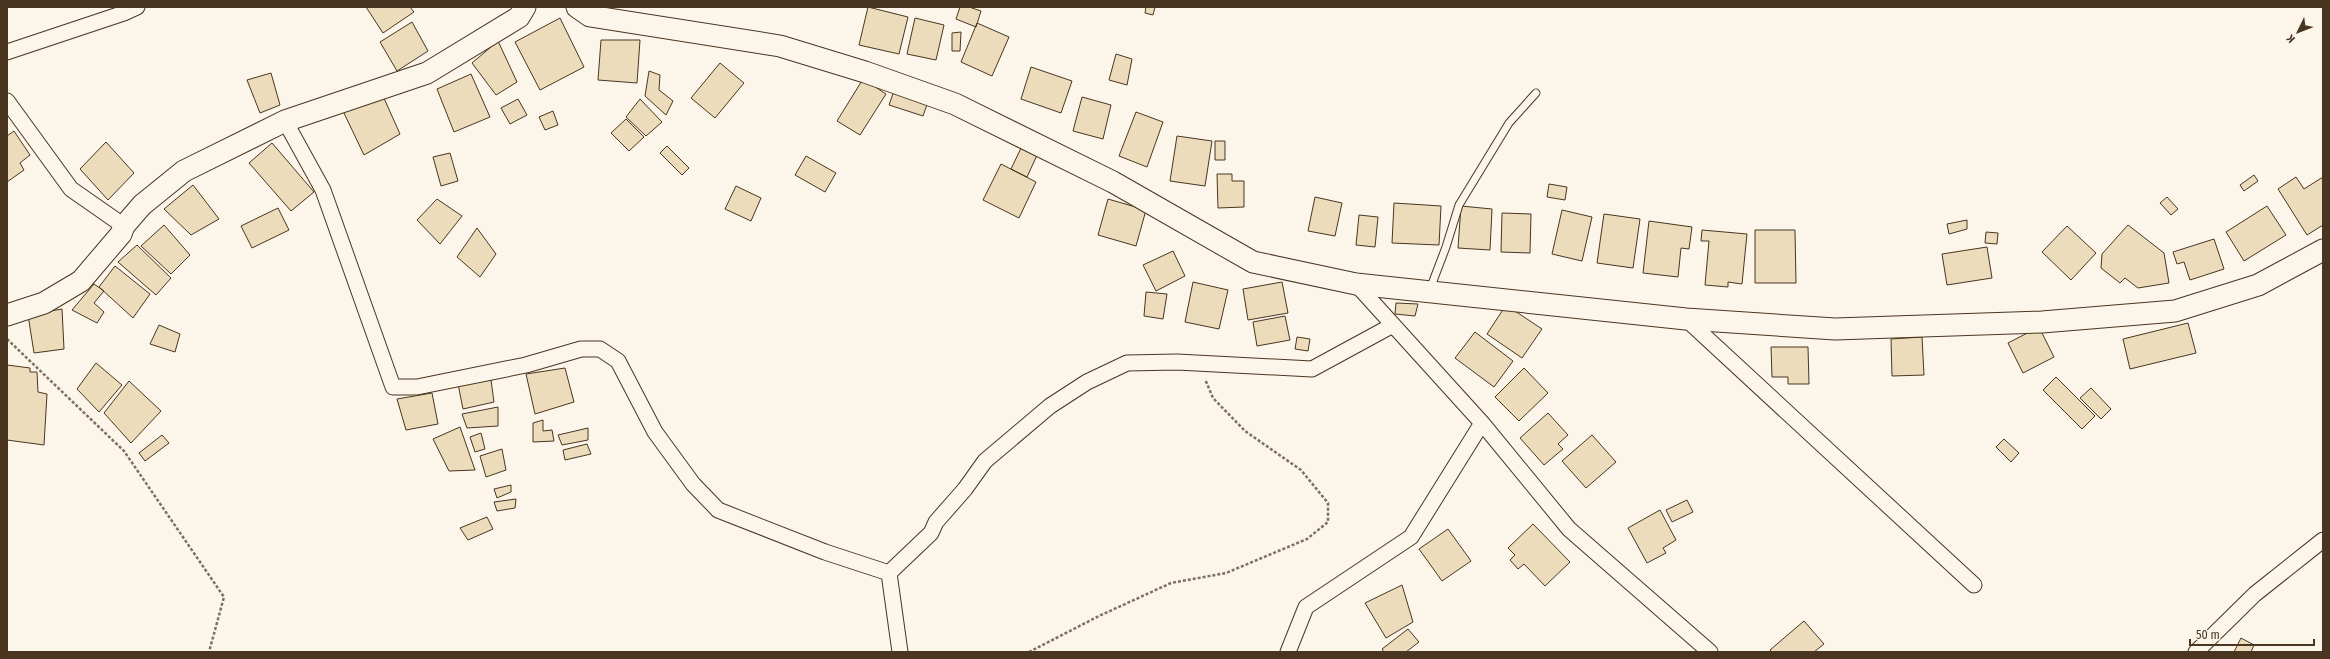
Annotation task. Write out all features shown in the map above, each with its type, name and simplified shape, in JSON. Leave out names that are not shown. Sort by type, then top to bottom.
[{"type":"street","points":[[7,52],[124,13],[137,7]]},
{"type":"street","points":[[577,7],[590,16],[780,46],[865,72],[947,102],[1113,182],[1253,262],[1356,284],[1686,320],[1835,329],[2042,322],[2175,311],[2258,284],[2323,250]]},
{"type":"street","points":[[7,315],[44,303],[81,281],[121,234],[124,226],[142,205],[184,171],[285,121],[351,97],[427,73],[519,10]]},
{"type":"street","points":[[7,101],[71,189],[124,226]]},
{"type":"street","points":[[285,121],[323,190],[392,387],[417,387],[526,365],[581,349],[600,349],[618,361],[655,432],[693,484],[718,510],[825,552],[889,573]]},
{"type":"street","points":[[1356,284],[1482,423],[1569,529],[1710,652]]},
{"type":"street","points":[[1686,320],[1974,585]]},
{"type":"street","points":[[889,573],[931,533],[936,522],[965,490],[985,462],[1050,406],[1088,382],[1127,363],[1197,363],[1312,369],[1393,325]]},
{"type":"street","points":[[1288,652],[1306,607],[1411,537],[1482,423]]},
{"type":"street","points":[[2196,652],[2255,594],[2323,540]]},
{"type":"street","points":[[889,573],[900,652]]},
{"type":"lane","points":[[1429,291],[1460,205],[1509,124],[1536,94]]},
{"type":"path","points":[[7,339],[124,451],[224,597],[209,652]]},
{"type":"path","points":[[1029,652],[1099,616],[1171,583],[1226,573],[1306,538],[1328,522],[1328,503],[1301,470],[1245,431],[1213,398],[1197,363]]},
{"type":"building","points":[[366,7],[410,7],[414,12],[383,33]]},
{"type":"building","points":[[868,7],[908,17],[899,54],[859,45]]},
{"type":"building","points":[[960,7],[969,7],[981,11],[976,27],[956,19]]},
{"type":"building","points":[[1146,7],[1155,7],[1153,15],[1145,13]]},
{"type":"building","points":[[560,18],[584,67],[540,90],[515,42]]},
{"type":"building","points":[[915,18],[944,25],[936,60],[907,54]]},
{"type":"building","points":[[412,22],[428,51],[397,71],[380,42]]},
{"type":"building","points":[[977,23],[1009,37],[992,76],[961,62]]},
{"type":"building","points":[[961,32],[960,51],[952,51],[952,33]]},
{"type":"building","points":[[601,40],[640,40],[637,83],[598,80]]},
{"type":"building","points":[[498,41],[517,82],[496,95],[472,63]]},
{"type":"building","points":[[1116,54],[1132,59],[1127,85],[1109,80]]},
{"type":"building","points":[[720,63],[744,83],[715,118],[691,98]]},
{"type":"building","points":[[1031,67],[1072,81],[1061,113],[1021,99]]},
{"type":"building","points":[[649,71],[660,75],[659,90],[673,101],[666,115],[645,96]]},
{"type":"building","points":[[271,73],[280,105],[260,113],[247,80]]},
{"type":"building","points":[[471,74],[490,117],[454,132],[437,89]]},
{"type":"building","points":[[863,79],[886,94],[860,135],[837,121]]},
{"type":"building","points":[[895,88],[929,99],[923,116],[889,105]]},
{"type":"building","points":[[383,96],[400,134],[364,155],[343,111]]},
{"type":"building","points":[[1082,97],[1111,105],[1103,139],[1073,131]]},
{"type":"building","points":[[518,99],[527,115],[510,124],[501,108]]},
{"type":"building","points":[[640,99],[662,122],[646,136],[626,117]]},
{"type":"building","points":[[553,111],[558,125],[545,130],[539,117]]},
{"type":"building","points":[[1136,112],[1163,122],[1147,167],[1119,156]]},
{"type":"building","points":[[626,119],[644,137],[629,151],[611,133]]},
{"type":"building","points":[[14,131],[30,155],[20,163],[24,170],[7,182],[7,136]]},
{"type":"building","points":[[1177,136],[1212,141],[1205,186],[1170,181]]},
{"type":"building","points":[[1215,141],[1225,141],[1225,160],[1215,160]]},
{"type":"building","points":[[106,142],[134,173],[108,200],[80,169]]},
{"type":"building","points":[[272,143],[314,192],[291,211],[249,163]]},
{"type":"building","points":[[667,146],[689,168],[682,175],[660,153]]},
{"type":"building","points":[[1022,146],[1038,153],[1027,177],[1011,169]]},
{"type":"building","points":[[450,153],[458,181],[441,186],[433,157]]},
{"type":"building","points":[[806,156],[836,173],[825,192],[795,175]]},
{"type":"building","points":[[1001,164],[1036,182],[1019,218],[983,200]]},
{"type":"building","points":[[1217,174],[1232,174],[1232,181],[1244,181],[1244,207],[1218,208]]},
{"type":"building","points":[[2254,175],[2258,181],[2244,191],[2240,185]]},
{"type":"building","points":[[2296,177],[2304,189],[2323,177],[2323,225],[2307,235],[2278,189]]},
{"type":"building","points":[[1549,184],[1567,187],[1565,200],[1547,197]]},
{"type":"building","points":[[193,185],[219,219],[191,235],[164,209]]},
{"type":"building","points":[[736,186],[761,198],[751,221],[725,209]]},
{"type":"building","points":[[1315,197],[1342,203],[1335,236],[1308,231]]},
{"type":"building","points":[[2167,197],[2178,209],[2171,215],[2160,203]]},
{"type":"building","points":[[437,199],[462,216],[440,244],[417,220]]},
{"type":"building","points":[[1108,199],[1146,210],[1136,246],[1098,235]]},
{"type":"building","points":[[1394,203],[1441,206],[1439,245],[1392,243]]},
{"type":"building","points":[[1461,206],[1492,209],[1490,250],[1458,248]]},
{"type":"building","points":[[2267,206],[2286,235],[2244,261],[2226,232]]},
{"type":"building","points":[[278,208],[289,230],[252,248],[241,226]]},
{"type":"building","points":[[1562,210],[1592,217],[1582,261],[1552,254]]},
{"type":"building","points":[[1502,213],[1531,214],[1530,253],[1501,252]]},
{"type":"building","points":[[1604,214],[1640,219],[1633,268],[1597,263]]},
{"type":"building","points":[[1359,215],[1378,217],[1375,247],[1356,245]]},
{"type":"building","points":[[1967,220],[1967,229],[1949,234],[1947,224]]},
{"type":"building","points":[[1649,221],[1692,227],[1689,249],[1681,248],[1678,277],[1643,273]]},
{"type":"building","points":[[164,225],[190,255],[171,274],[141,246]]},
{"type":"building","points":[[2128,225],[2164,253],[2169,283],[2138,288],[2125,278],[2120,283],[2101,268],[2102,254]]},
{"type":"building","points":[[2067,226],[2096,253],[2071,280],[2042,252]]},
{"type":"building","points":[[477,228],[496,254],[480,277],[457,257]]},
{"type":"building","points":[[1702,230],[1747,234],[1742,284],[1728,282],[1728,287],[1705,285],[1709,241],[1701,241]]},
{"type":"building","points":[[1755,230],[1795,230],[1796,283],[1755,283]]},
{"type":"building","points":[[1986,232],[1998,233],[1997,244],[1985,243]]},
{"type":"building","points":[[2214,239],[2224,269],[2190,280],[2184,262],[2177,264],[2173,252]]},
{"type":"building","points":[[137,245],[171,278],[156,295],[118,262]]},
{"type":"building","points":[[1987,247],[1992,278],[1947,285],[1942,254]]},
{"type":"building","points":[[1173,251],[1185,276],[1156,291],[1143,265]]},
{"type":"building","points":[[115,266],[150,294],[133,318],[99,287]]},
{"type":"building","points":[[1193,282],[1228,290],[1219,329],[1185,322]]},
{"type":"building","points":[[1282,282],[1288,313],[1248,320],[1243,289]]},
{"type":"building","points":[[94,284],[104,291],[94,303],[104,312],[97,323],[72,310]]},
{"type":"building","points":[[1146,292],[1167,294],[1163,319],[1144,316]]},
{"type":"building","points":[[1396,303],[1418,304],[1415,316],[1395,314]]},
{"type":"building","points":[[1506,305],[1542,329],[1522,358],[1487,334]]},
{"type":"building","points":[[62,309],[64,349],[34,353],[28,315]]},
{"type":"building","points":[[1285,316],[1290,340],[1257,346],[1253,322]]},
{"type":"building","points":[[2188,323],[2196,353],[2130,369],[2123,339]]},
{"type":"building","points":[[159,325],[180,334],[175,352],[150,344]]},
{"type":"building","points":[[2039,327],[2054,357],[2023,373],[2008,343]]},
{"type":"building","points":[[1475,332],[1513,361],[1494,387],[1455,358]]},
{"type":"building","points":[[1297,337],[1310,339],[1308,351],[1295,349]]},
{"type":"building","points":[[1922,337],[1924,375],[1892,376],[1891,339]]},
{"type":"building","points":[[1771,347],[1808,347],[1809,384],[1788,384],[1788,377],[1772,377]]},
{"type":"building","points":[[96,363],[122,385],[99,412],[77,389]]},
{"type":"building","points":[[7,365],[30,368],[30,372],[37,372],[38,392],[47,394],[44,445],[7,440]]},
{"type":"building","points":[[565,368],[574,402],[535,414],[526,374]]},
{"type":"building","points":[[1524,368],[1548,393],[1519,421],[1495,397]]},
{"type":"building","points":[[2056,377],[2095,416],[2082,429],[2043,390]]},
{"type":"building","points":[[491,380],[494,402],[463,409],[458,384]]},
{"type":"building","points":[[129,381],[161,411],[131,443],[104,413]]},
{"type":"building","points":[[2091,388],[2111,409],[2101,419],[2080,398]]},
{"type":"building","points":[[432,393],[438,424],[406,430],[397,399]]},
{"type":"building","points":[[498,407],[498,426],[467,428],[462,414]]},
{"type":"building","points":[[1548,413],[1568,435],[1558,444],[1563,449],[1544,465],[1520,438]]},
{"type":"building","points":[[543,420],[543,431],[552,430],[554,441],[533,442],[533,423]]},
{"type":"building","points":[[460,427],[475,470],[449,471],[433,439]]},
{"type":"building","points":[[588,428],[588,440],[562,445],[558,435]]},
{"type":"building","points":[[481,433],[485,449],[475,452],[470,437]]},
{"type":"building","points":[[162,435],[169,443],[145,461],[139,453]]},
{"type":"building","points":[[1592,435],[1616,462],[1586,488],[1562,461]]},
{"type":"building","points":[[2004,439],[2019,453],[2011,462],[1996,447]]},
{"type":"building","points":[[587,444],[591,454],[565,460],[563,450]]},
{"type":"building","points":[[502,449],[506,470],[486,477],[480,456]]},
{"type":"building","points":[[511,485],[511,492],[497,498],[494,489]]},
{"type":"building","points":[[516,499],[515,508],[497,511],[494,502]]},
{"type":"building","points":[[1687,500],[1693,512],[1672,522],[1666,510]]},
{"type":"building","points":[[1660,510],[1676,540],[1663,548],[1666,553],[1647,563],[1628,528]]},
{"type":"building","points":[[487,517],[493,529],[468,540],[460,528]]},
{"type":"building","points":[[1533,524],[1570,562],[1545,586],[1524,564],[1518,569],[1510,560],[1515,555],[1508,548]]},
{"type":"building","points":[[1448,529],[1471,561],[1442,581],[1419,549]]},
{"type":"building","points":[[1402,585],[1413,622],[1386,638],[1365,603]]},
{"type":"building","points":[[1804,621],[1824,644],[1814,652],[1771,652],[1770,650]]},
{"type":"building","points":[[1408,629],[1419,642],[1406,652],[1384,652],[1382,649]]},
{"type":"building","points":[[2241,638],[2254,645],[2251,652],[2234,652]]}]
